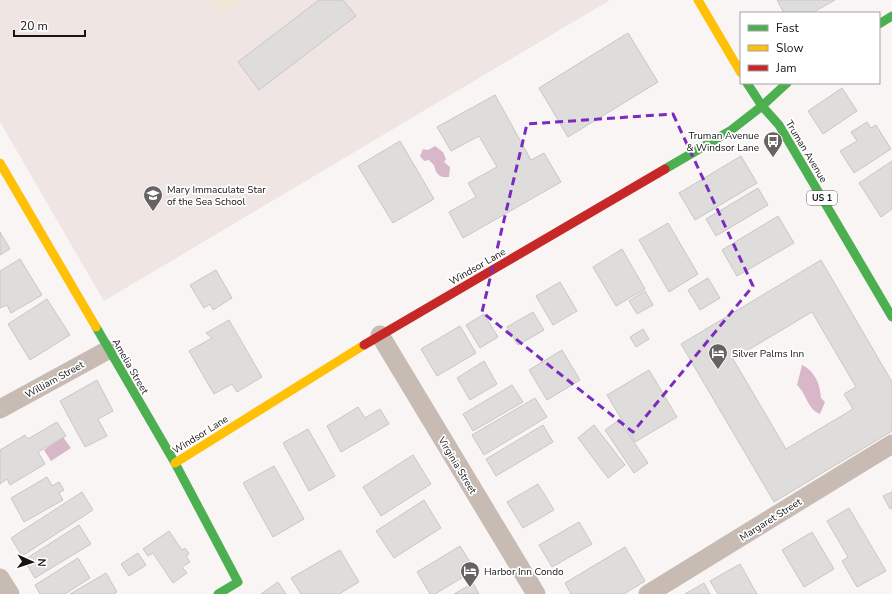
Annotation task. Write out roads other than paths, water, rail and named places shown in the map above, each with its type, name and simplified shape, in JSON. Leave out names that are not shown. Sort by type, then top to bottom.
[{"type":"street","points":[[698,0],[740,71]]},
{"type":"street","points":[[880,23],[892,16]]},
{"type":"street","name":"Truman Avenue","points":[[748,84],[762,106],[779,125],[892,317]]},
{"type":"street","name":"Windsor Lane","points":[[175,462],[380,335],[730,131],[762,106],[786,84]]},
{"type":"street","name":"Amelia Street","points":[[0,162],[108,350],[175,462],[238,582],[218,594]]},
{"type":"street","name":"Virginia Street","points":[[380,335],[536,594]]},
{"type":"street","name":"William Street","points":[[0,409],[108,350]]},
{"type":"street","name":"Margaret Street","points":[[648,594],[892,444]]},
{"type":"street","points":[[0,578],[10,594]]},
{"type":"place","name":"Truman Avenue & Windsor Lane","points":[[773,158]]},
{"type":"place","name":"Mary Immaculate Star of the Sea School","points":[[153,212]]},
{"type":"place","name":"Silver Palms Inn","points":[[718,370]]},
{"type":"place","name":"Harbor Inn Condo","points":[[470,588]]}]
